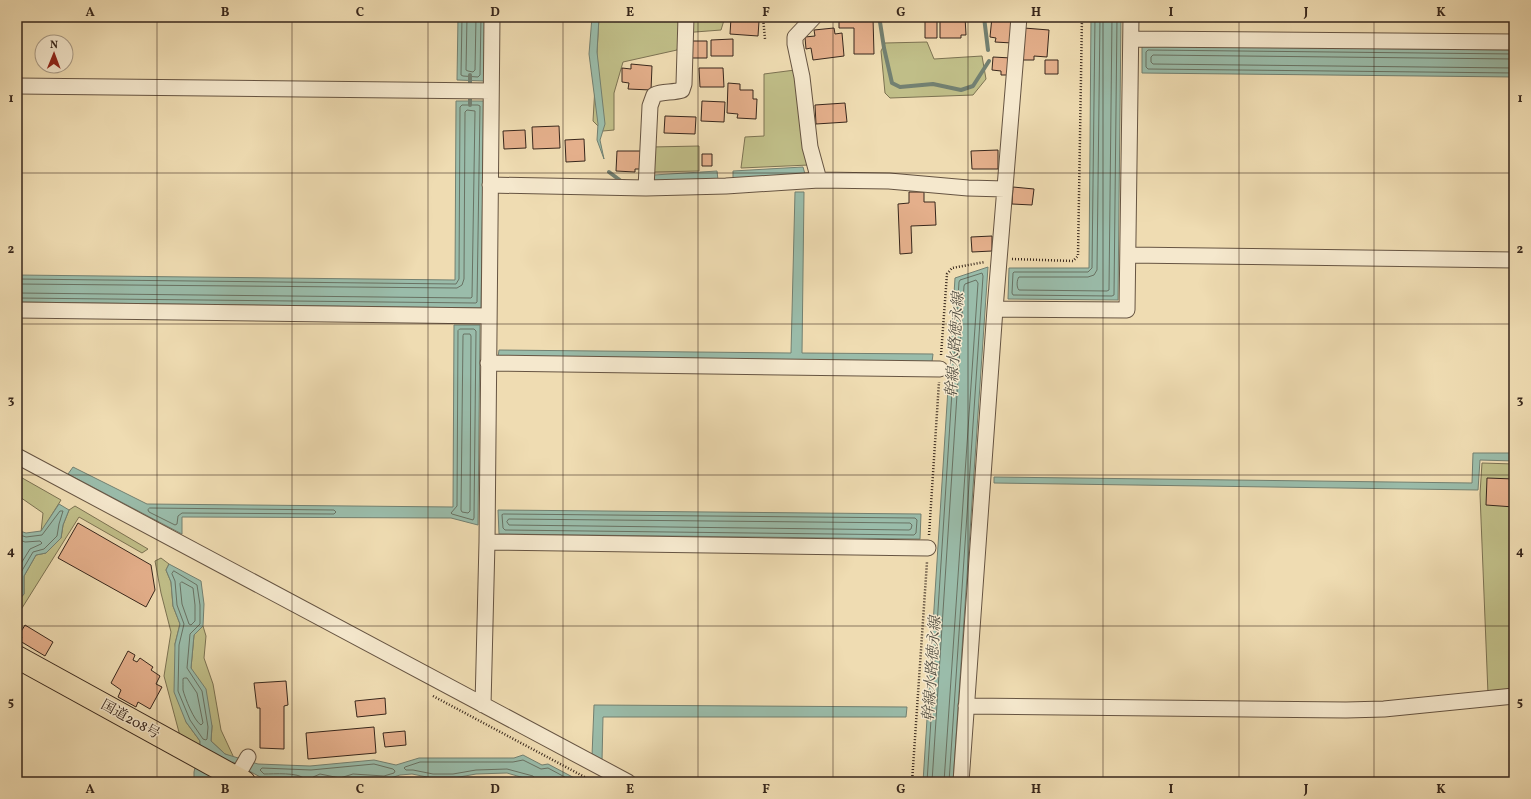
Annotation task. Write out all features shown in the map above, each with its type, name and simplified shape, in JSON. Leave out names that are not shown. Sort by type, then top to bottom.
[{"type":"highway","name":"国道208号","points":[[17,657],[240,777]]},
{"type":"street","points":[[483,705],[487,542],[492,17]]},
{"type":"street","points":[[646,188],[650,106],[654,95],[661,92],[676,92],[682,90],[684,84],[686,17]]},
{"type":"street","points":[[814,17],[795,37],[795,44],[802,77],[810,147],[819,180]]},
{"type":"street","points":[[961,782],[999,259],[1019,17]]},
{"type":"street","points":[[996,302],[1127,310],[1131,17]]},
{"type":"street","points":[[1131,38],[1514,42]]},
{"type":"street","points":[[17,86],[491,91]]},
{"type":"street","points":[[490,186],[646,188],[726,186],[819,180],[889,181],[968,188],[1005,189]]},
{"type":"street","points":[[1128,255],[1514,260]]},
{"type":"street","points":[[17,310],[489,316]]},
{"type":"street","points":[[488,363],[940,370]]},
{"type":"street","points":[[17,456],[628,782]]},
{"type":"street","points":[[487,542],[928,548]]},
{"type":"street","points":[[966,706],[1346,710],[1384,709],[1514,696]]},
{"type":"street","points":[[240,777],[248,756]]},
{"type":"path","points":[[763,17],[765,39]]},
{"type":"path","points":[[912,782],[946,274],[952,268],[999,259],[1073,261],[1078,256],[1082,17]]},
{"type":"shaded area","points":[[599,17],[725,17],[721,30],[682,33],[677,50],[623,62],[614,93],[614,130],[603,131],[593,121]]},
{"type":"shaded area","points":[[927,42],[934,59],[982,56],[986,79],[973,95],[890,98],[885,93],[881,51],[885,43]]},
{"type":"shaded area","points":[[795,70],[809,165],[741,168],[745,137],[764,136],[764,74]]},
{"type":"shaded area","points":[[699,146],[699,171],[651,172],[651,147]]},
{"type":"shaded area","points":[[1482,463],[1514,464],[1514,692],[1488,694],[1480,494]]},
{"type":"shaded area","points":[[17,475],[61,500],[41,532],[43,513],[17,495]]},
{"type":"shaded area","points":[[75,506],[148,549],[142,553],[79,517],[17,616],[17,602],[24,594],[24,576],[36,555],[46,553],[61,538],[63,525],[69,510]]},
{"type":"shaded area","points":[[161,558],[169,564],[166,570],[171,582],[173,606],[180,624],[175,644],[186,722],[200,741],[200,747],[180,736],[164,676],[171,632],[155,561]]},
{"type":"shaded area","points":[[203,626],[206,636],[204,658],[213,684],[221,730],[234,758],[225,754],[211,741],[212,726],[191,668],[194,635]]},
{"type":"water","points":[[458,17],[485,17],[484,81],[457,80]]},
{"type":"water","points":[[592,17],[599,17],[597,52],[605,124],[600,140],[604,159],[597,140],[598,124],[589,54]]},
{"type":"water","points":[[1091,17],[1121,17],[1118,300],[1008,299],[1009,268],[1089,268]]},
{"type":"water","points":[[1142,46],[1514,50],[1514,77],[1142,73]]},
{"type":"water","points":[[456,101],[484,101],[481,308],[17,302],[17,275],[455,280]]},
{"type":"water","points":[[803,167],[805,174],[733,179],[733,171]]},
{"type":"water","points":[[717,171],[718,180],[655,183],[654,175]]},
{"type":"water","points":[[795,192],[804,192],[802,353],[933,354],[932,362],[498,357],[499,350],[791,353]]},
{"type":"water","name":"幹線水路徳永線","points":[[988,267],[953,782],[923,782],[955,278]]},
{"type":"water","points":[[454,325],[480,325],[478,525],[451,518],[182,517],[182,534],[68,474],[73,467],[147,504],[453,507]]},
{"type":"water","points":[[1473,453],[1514,453],[1514,461],[1480,460],[1478,490],[994,483],[994,477],[1472,483]]},
{"type":"water","points":[[59,504],[69,510],[63,525],[61,538],[46,553],[36,555],[24,576],[24,594],[17,602],[17,530],[26,533],[41,531]]},
{"type":"water","points":[[498,510],[921,514],[920,539],[499,534]]},
{"type":"water","points":[[169,564],[201,581],[204,604],[203,626],[194,635],[191,668],[206,689],[212,726],[211,741],[225,754],[258,764],[310,766],[374,760],[396,765],[419,758],[514,758],[523,755],[542,765],[548,764],[582,782],[538,782],[507,773],[476,774],[454,778],[432,778],[412,774],[400,775],[384,780],[354,778],[341,781],[320,778],[313,782],[285,778],[262,778],[233,762],[227,765],[219,782],[194,782],[194,772],[200,741],[186,722],[174,692],[175,644],[180,624],[173,606],[171,582],[166,570]]},
{"type":"water","points":[[594,705],[907,707],[906,717],[603,717],[602,761],[592,756]]},
{"type":"building","points":[[940,17],[965,17],[966,35],[961,35],[961,38],[940,38]]},
{"type":"building","points":[[992,17],[1013,17],[1012,43],[995,42],[996,38],[990,37]]},
{"type":"building","points":[[731,18],[759,21],[758,36],[730,34]]},
{"type":"building","points":[[839,18],[873,18],[874,54],[854,54],[854,28],[839,28]]},
{"type":"building","points":[[925,18],[937,18],[937,38],[925,38]]},
{"type":"building","points":[[834,28],[835,34],[842,33],[844,56],[813,60],[811,48],[806,49],[805,37],[815,36],[814,30]]},
{"type":"building","points":[[1024,28],[1049,30],[1047,57],[1034,56],[1034,60],[1022,60]]},
{"type":"building","points":[[733,39],[733,56],[711,56],[711,40]]},
{"type":"building","points":[[690,41],[707,41],[707,58],[690,58]]},
{"type":"building","points":[[993,57],[1011,58],[1009,75],[1001,75],[1001,71],[992,70]]},
{"type":"building","points":[[1045,60],[1058,60],[1058,74],[1045,74]]},
{"type":"building","points":[[631,64],[652,66],[651,90],[628,89],[629,83],[622,82],[622,68],[631,69]]},
{"type":"building","points":[[699,68],[723,68],[724,87],[700,87]]},
{"type":"building","points":[[728,83],[740,84],[740,90],[753,90],[753,99],[757,99],[756,119],[737,118],[738,114],[727,113]]},
{"type":"building","points":[[702,101],[725,102],[724,122],[701,121]]},
{"type":"building","points":[[845,103],[847,122],[816,124],[815,105]]},
{"type":"building","points":[[665,116],[696,117],[695,134],[664,133]]},
{"type":"building","points":[[559,126],[560,148],[533,149],[532,127]]},
{"type":"building","points":[[525,130],[526,148],[504,149],[503,131]]},
{"type":"building","points":[[584,139],[585,161],[566,162],[565,140]]},
{"type":"building","points":[[998,150],[998,169],[972,169],[971,151]]},
{"type":"building","points":[[617,151],[643,151],[643,169],[635,169],[635,172],[616,171]]},
{"type":"building","points":[[702,154],[712,154],[712,166],[702,166]]},
{"type":"building","points":[[1013,187],[1034,189],[1032,205],[1012,204]]},
{"type":"building","points":[[909,192],[924,192],[924,202],[935,202],[936,225],[911,226],[912,253],[900,254],[898,204],[909,203]]},
{"type":"building","points":[[992,236],[992,251],[972,252],[971,237]]},
{"type":"building","points":[[1487,478],[1514,479],[1514,507],[1486,505]]},
{"type":"building","points":[[78,523],[151,565],[155,590],[146,607],[58,558]]},
{"type":"building","points":[[25,625],[53,642],[45,656],[20,641],[22,637],[19,635]]},
{"type":"building","points":[[128,651],[135,655],[133,660],[137,662],[140,658],[153,667],[151,670],[160,676],[156,684],[162,687],[150,709],[138,702],[136,707],[118,697],[121,690],[111,683]]},
{"type":"building","points":[[286,681],[288,705],[284,706],[284,749],[260,748],[260,708],[257,708],[254,683]]},
{"type":"building","points":[[385,698],[386,714],[357,717],[355,701]]},
{"type":"building","points":[[374,727],[376,753],[308,759],[306,733]]},
{"type":"building","points":[[405,731],[406,745],[385,747],[383,733]]},
{"type":"waterway","points":[[877,17],[880,22],[892,83],[900,87],[933,84],[961,90],[973,86],[989,61]]},
{"type":"waterway","points":[[984,17],[988,50]]},
{"type":"waterway","points":[[470,75],[470,105]]},
{"type":"waterway","points":[[609,172],[621,181],[624,181]]}]
